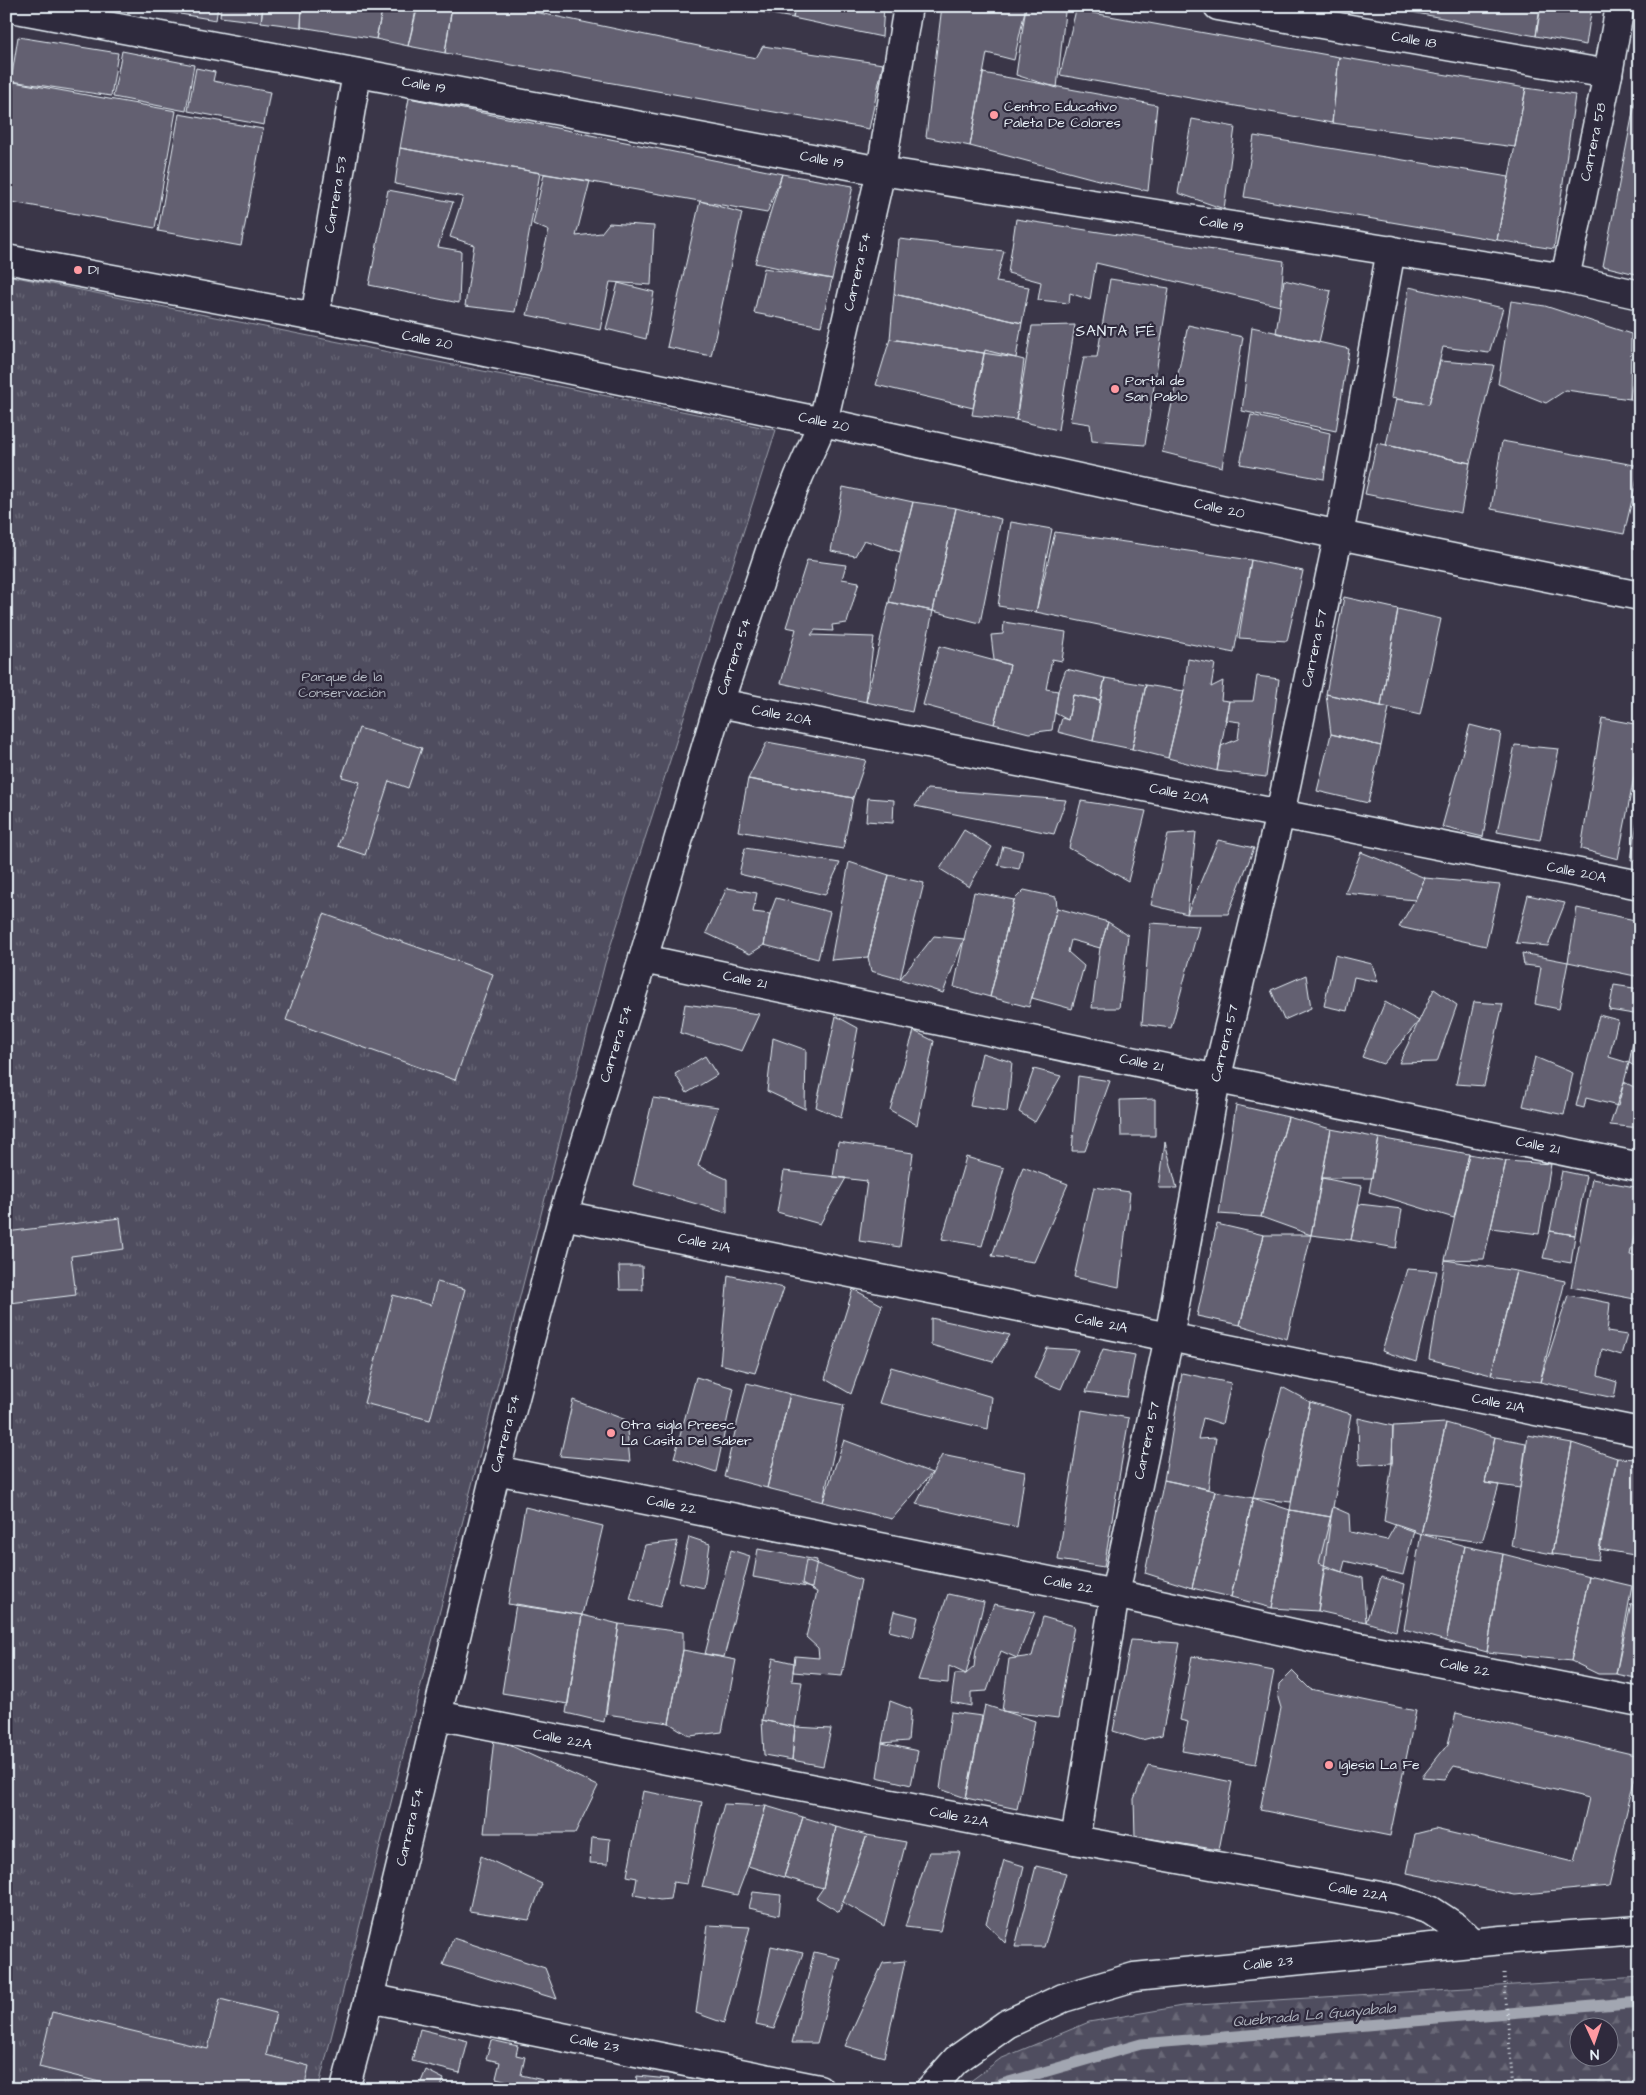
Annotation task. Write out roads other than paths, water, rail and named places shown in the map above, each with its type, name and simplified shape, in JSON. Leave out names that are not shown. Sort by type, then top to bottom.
[{"type":"street","name":"Carrera 54","points":[[345,2089],[369,1998],[496,1470],[563,1215],[643,959],[719,703],[774,539],[798,476],[823,422],[881,171],[908,6]]},
{"type":"street","name":"Calle 18","points":[[1218,6],[1608,74]]},
{"type":"street","name":"Calle 19","points":[[6,7],[50,11],[357,73],[881,171],[1565,278],[1640,296]]},
{"type":"street","name":"Carrera 58","points":[[1565,278],[1608,74],[1625,20]]},
{"type":"street","name":"Carrera 53","points":[[315,318],[357,73]]},
{"type":"street","name":"Carrera 57","points":[[1076,1840],[1115,1594],[1169,1337],[1216,1080],[1280,814],[1339,535],[1391,250]]},
{"type":"street","name":"Calle 20","points":[[6,259],[315,318],[823,422],[1339,535],[1640,596]]},
{"type":"street","name":"Calle 20A","points":[[719,703],[1640,885]]},
{"type":"street","name":"Calle 21","points":[[643,959],[1640,1167]]},
{"type":"street","name":"Calle 21A","points":[[563,1215],[1640,1432]]},
{"type":"street","name":"Calle 22","points":[[496,1470],[1115,1594],[1324,1640],[1640,1702]]},
{"type":"street","name":"Calle 22A","points":[[437,1715],[1076,1840],[1396,1899],[1430,1910],[1456,1927],[1472,1943]]},
{"type":"street","name":"Calle 23","points":[[930,2089],[956,2060],[1007,2024],[1063,1998],[1134,1977],[1472,1943],[1640,1930]]},
{"type":"street","name":"Calle 23","points":[[369,1998],[819,2089]]},
{"type":"waterway","name":"Quebrada La Guayabala","points":[[998,2089],[1002,2084],[1141,2044],[1640,2002]]},
{"type":"place","name":"Centro Educativo Paleta De Colores","points":[[994,115]]},
{"type":"place","name":"D1","points":[[78,270]]},
{"type":"place","name":"Portal de San Pablo","points":[[1115,389]]},
{"type":"place","name":"Otra sigla Preesc La Casita Del Saber","points":[[611,1433]]},
{"type":"place","name":"Iglesia La Fe","points":[[1329,1765]]},
{"type":"district","name":"SANTA FÉ","points":[[1116,331]]},
{"type":"park label","name":"Parque de la Conservación","points":[[342,686]]}]
